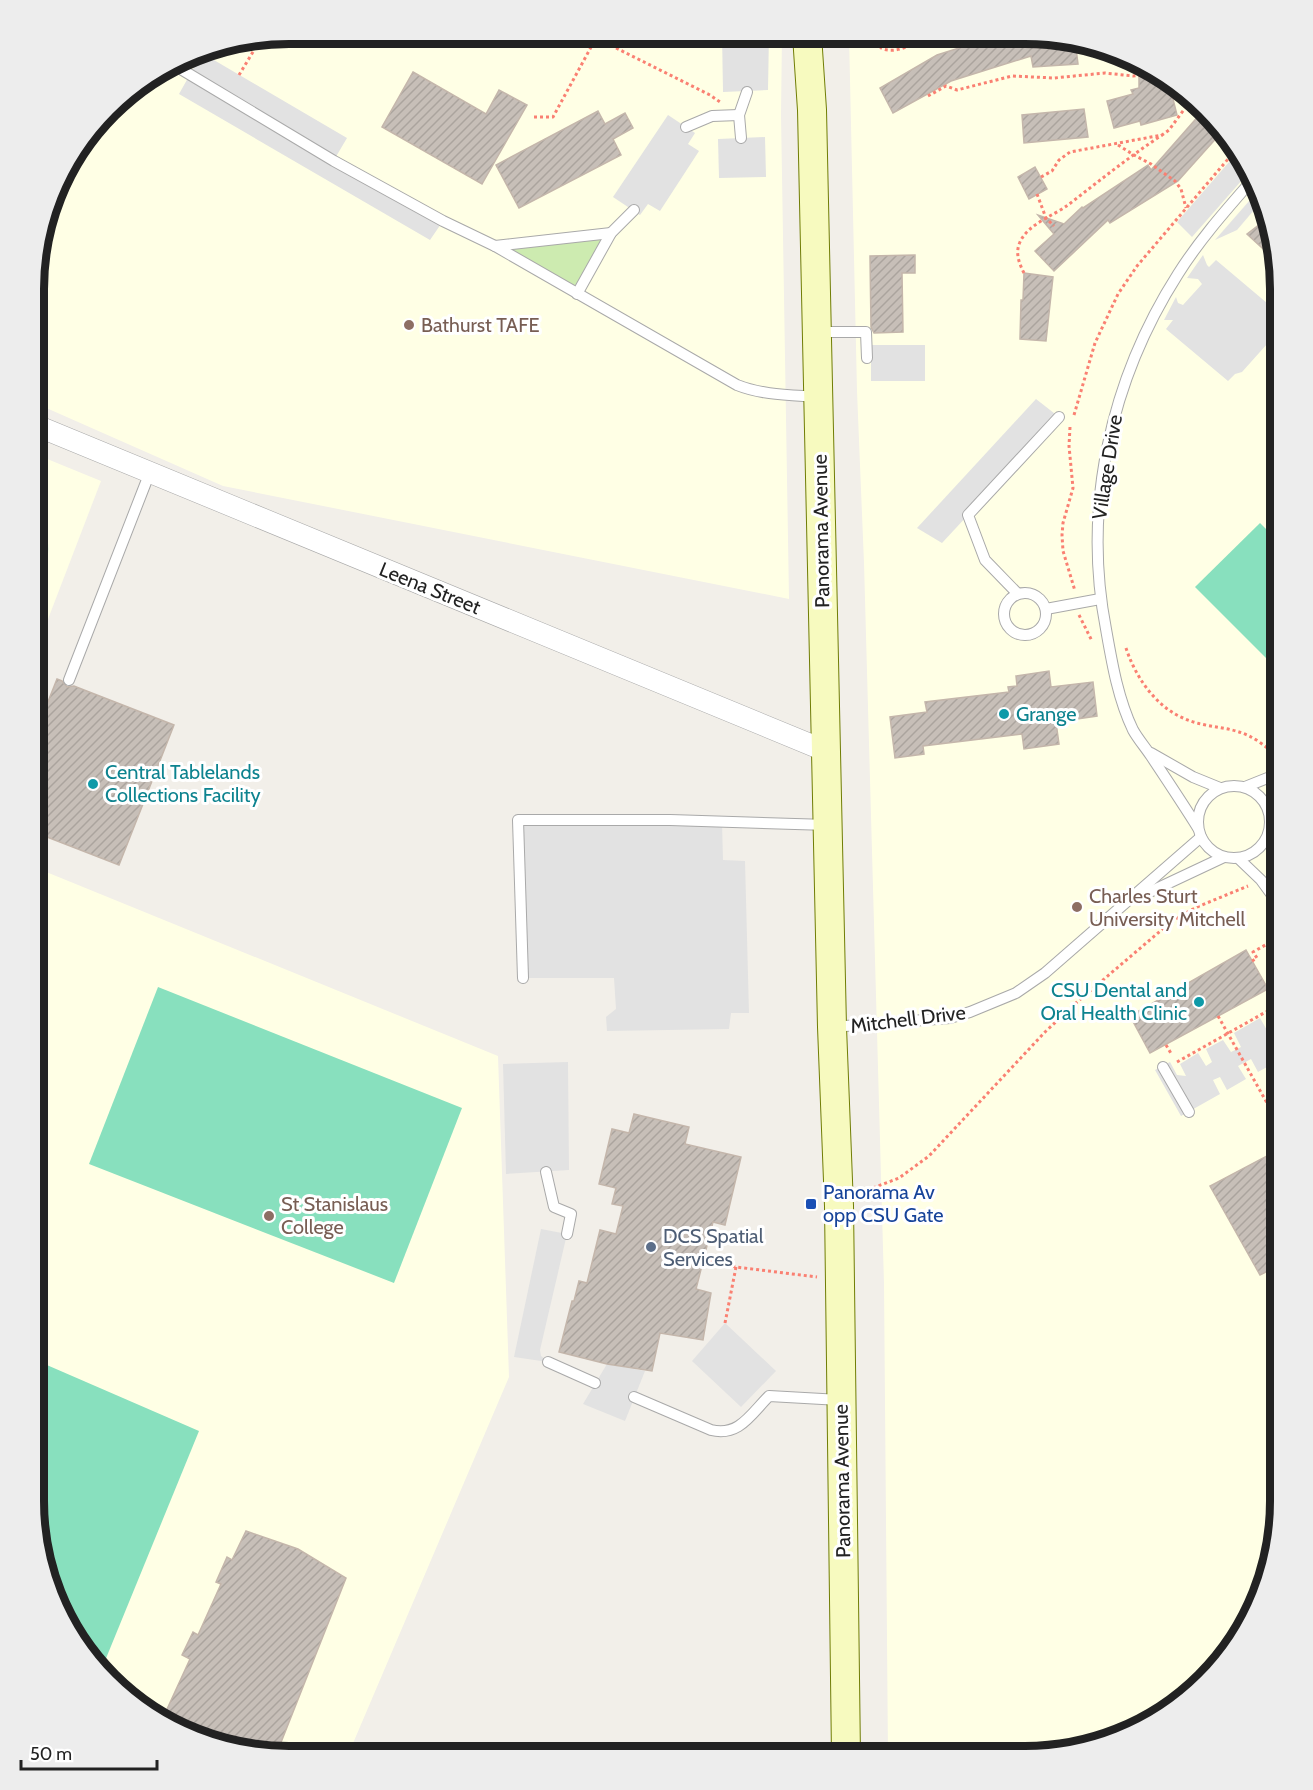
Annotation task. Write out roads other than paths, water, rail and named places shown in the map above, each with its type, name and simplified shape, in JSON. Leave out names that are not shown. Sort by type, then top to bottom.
[{"type":"street","name":"Panorama Avenue","points":[[808,44],[812,110],[832,1027],[839,1206],[846,1746]]},
{"type":"street","name":"Leena Street","points":[[44,429],[826,751]]},
{"type":"lane","points":[[180,69],[334,161],[443,221],[495,246],[737,385],[749,390],[818,398]]},
{"type":"lane","points":[[741,138],[739,115],[747,92]]},
{"type":"lane","points":[[686,127],[712,116],[739,115]]},
{"type":"lane","name":"Village Drive","points":[[1200,832],[1135,733],[1129,720],[1109,649],[1100,599],[1096,540],[1102,472],[1108,440],[1125,380],[1143,337],[1178,274],[1214,224],[1247,186]]},
{"type":"lane","points":[[577,294],[611,234],[634,210]]},
{"type":"lane","points":[[495,246],[611,234]]},
{"type":"lane","points":[[816,332],[866,332],[867,358]]},
{"type":"lane","points":[[1018,594],[985,560],[968,515],[1059,417]]},
{"type":"lane","points":[[69,680],[150,472]]},
{"type":"lane","points":[[1027,592],[1035,595],[1046,609],[1043,625],[1030,634],[1022,635],[1014,632],[1004,620],[1003,612],[1006,604],[1018,594],[1027,592]]},
{"type":"lane","points":[[1046,609],[1100,599]]},
{"type":"lane","name":"Village Drive","points":[[1148,751],[1193,777],[1220,788]]},
{"type":"lane","points":[[1245,787],[1264,801],[1270,817],[1269,833],[1257,850],[1248,855],[1238,858],[1224,857],[1214,853],[1207,846],[1200,832],[1198,816],[1202,804],[1220,788],[1245,787],[1270,777]]},
{"type":"lane","points":[[523,978],[518,819],[670,820],[828,825]]},
{"type":"lane","name":"Mitchell Drive","points":[[832,1027],[950,1018],[1016,993],[1045,973],[1128,902],[1200,832]]},
{"type":"lane","name":"Mitchell Drive","points":[[1128,902],[1224,857]]},
{"type":"lane","points":[[1238,858],[1262,880],[1270,892]]},
{"type":"lane","points":[[1163,1068],[1188,1112]]},
{"type":"lane","points":[[546,1172],[554,1207],[571,1214],[567,1234]]},
{"type":"lane","points":[[548,1362],[596,1383]]},
{"type":"lane","points":[[634,1397],[711,1430],[722,1432],[738,1428],[769,1396],[840,1400]]},
{"type":"place","name":"Bathurst TAFE","points":[[409,325]]},
{"type":"place","name":"Grange","points":[[1004,714]]},
{"type":"place","name":"Central Tablelands Collections Facility","points":[[93,784]]},
{"type":"place","name":"Charles Sturt University Mitchell","points":[[1077,907]]},
{"type":"place","name":"CSU Dental and Oral Health Clinic","points":[[1199,1002]]},
{"type":"place","name":"Panorama Av opp CSU Gate","points":[[811,1204]]},
{"type":"place","name":"St Stanislaus College","points":[[269,1216]]},
{"type":"place","name":"DCS Spatial Services","points":[[651,1247]]}]
